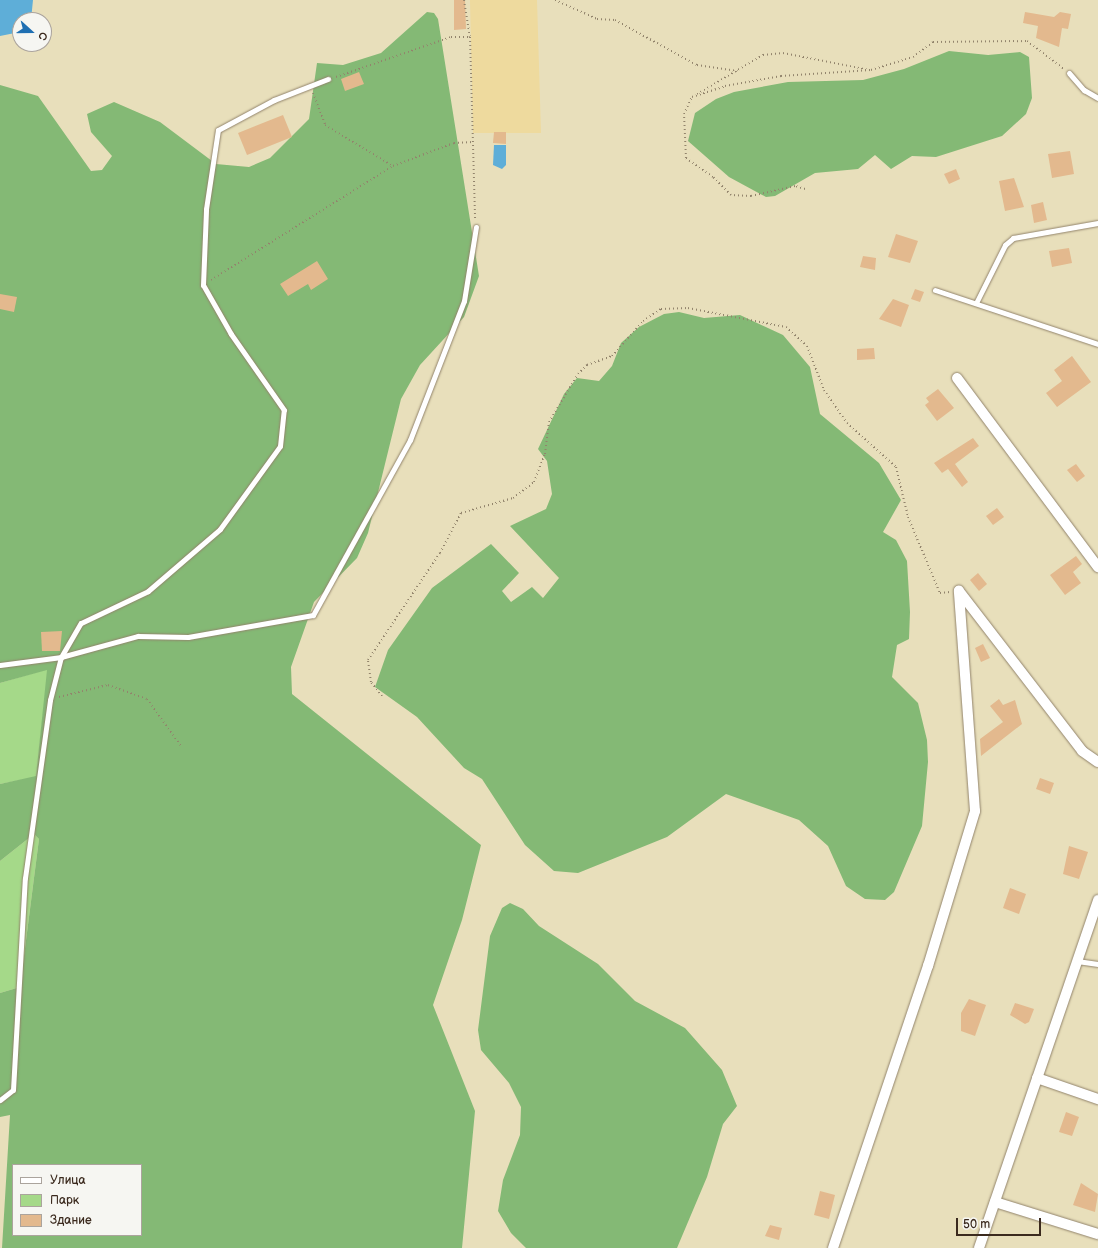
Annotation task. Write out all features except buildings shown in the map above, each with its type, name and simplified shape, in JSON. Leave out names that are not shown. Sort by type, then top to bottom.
[{"type":"street","points":[[957,378],[1098,567]]},
{"type":"street","points":[[959,590],[1082,751],[1098,762]]},
{"type":"street","points":[[832,1248],[928,966],[975,811],[959,590]]},
{"type":"street","points":[[979,1248],[1098,900]]},
{"type":"street","points":[[1037,1078],[1098,1099]]},
{"type":"street","points":[[995,1202],[1098,1234]]},
{"type":"lane","points":[[1068,73],[1084,90],[1098,98]]},
{"type":"lane","points":[[0,1100],[13,1090],[25,878],[50,700],[61,657],[81,623],[148,591],[220,529],[280,446],[284,410],[231,334],[203,285],[206,210],[218,130],[274,100],[328,79]]},
{"type":"lane","points":[[976,303],[1005,245],[1013,238],[1098,223]]},
{"type":"lane","points":[[0,665],[61,657],[138,636],[188,637],[313,615],[410,440],[464,301],[476,228]]},
{"type":"lane","points":[[935,290],[1098,344]]},
{"type":"lane","points":[[1077,961],[1098,964]]},
{"type":"path","points":[[464,0],[470,36],[476,228]]},
{"type":"path","points":[[555,0],[597,19],[615,20],[697,65],[738,71]]},
{"type":"path","points":[[328,79],[451,37],[470,36]]},
{"type":"path","points":[[692,97],[725,86],[781,76],[871,70],[912,57],[933,42],[1027,41],[1068,73]]},
{"type":"path","points":[[805,189],[795,186],[751,196],[731,195],[713,177],[686,158],[684,114],[692,97],[763,55],[783,53],[871,70]]},
{"type":"path","points":[[311,86],[325,125],[393,166]]},
{"type":"path","points":[[203,285],[393,166],[454,144],[473,142]]},
{"type":"path","points":[[382,696],[371,682],[368,660],[440,553],[460,513],[513,498],[534,482],[545,454],[549,422],[578,374],[587,365],[612,356],[643,321],[660,309],[688,308],[786,327],[807,346],[824,390],[847,423],[896,467],[908,517],[940,593],[959,590]]},
{"type":"path","points":[[50,700],[108,686],[147,699],[181,746]]},
{"type":"green space","points":[[427,12],[434,13],[438,19],[479,276],[464,317],[420,365],[401,399],[368,533],[357,558],[314,602],[291,667],[292,694],[481,845],[462,920],[433,1005],[475,1111],[462,1248],[2,1248],[10,1115],[0,1117],[0,993],[20,987],[39,839],[34,834],[0,861],[0,784],[36,776],[47,670],[0,683],[0,85],[38,96],[91,171],[102,170],[112,156],[91,132],[87,114],[114,102],[160,122],[216,164],[249,167],[270,158],[309,119],[317,63],[343,65],[381,53]]},
{"type":"green space","points":[[949,51],[988,55],[1020,52],[1029,57],[1032,98],[1026,114],[1002,136],[936,157],[912,156],[891,169],[875,155],[858,169],[815,173],[775,196],[766,197],[729,177],[688,141],[695,113],[716,99],[734,92],[788,82],[863,80],[904,69]]},
{"type":"green space","points":[[679,312],[704,318],[740,315],[783,335],[810,367],[820,414],[879,463],[901,500],[883,532],[896,540],[907,561],[910,612],[909,639],[897,645],[892,677],[918,703],[927,740],[928,762],[922,826],[894,892],[885,900],[865,899],[846,886],[828,846],[799,820],[726,794],[667,837],[578,873],[554,871],[525,845],[482,779],[464,768],[417,717],[375,687],[388,650],[432,588],[491,544],[519,573],[502,591],[511,602],[532,587],[543,598],[559,578],[510,526],[546,509],[552,494],[547,461],[538,449],[564,394],[577,378],[599,381],[612,366],[621,343],[639,327],[664,314]]},
{"type":"green space","points":[[48,669],[36,777],[0,784],[0,683]]},
{"type":"green space","points":[[34,834],[39,839],[20,987],[0,993],[0,861]]},
{"type":"green space","points":[[510,903],[523,909],[539,926],[598,964],[635,1001],[685,1028],[722,1070],[737,1106],[723,1124],[707,1177],[677,1248],[526,1248],[511,1233],[498,1211],[503,1180],[520,1135],[521,1107],[509,1083],[481,1050],[478,1030],[490,936],[502,908]]},
{"type":"sand","points":[[470,0],[537,0],[541,133],[473,133]]},
{"type":"water","points":[[0,0],[33,0],[32,12],[12,12],[12,34],[0,36]]},
{"type":"water","points":[[494,145],[506,145],[506,165],[502,169],[493,165]]}]
